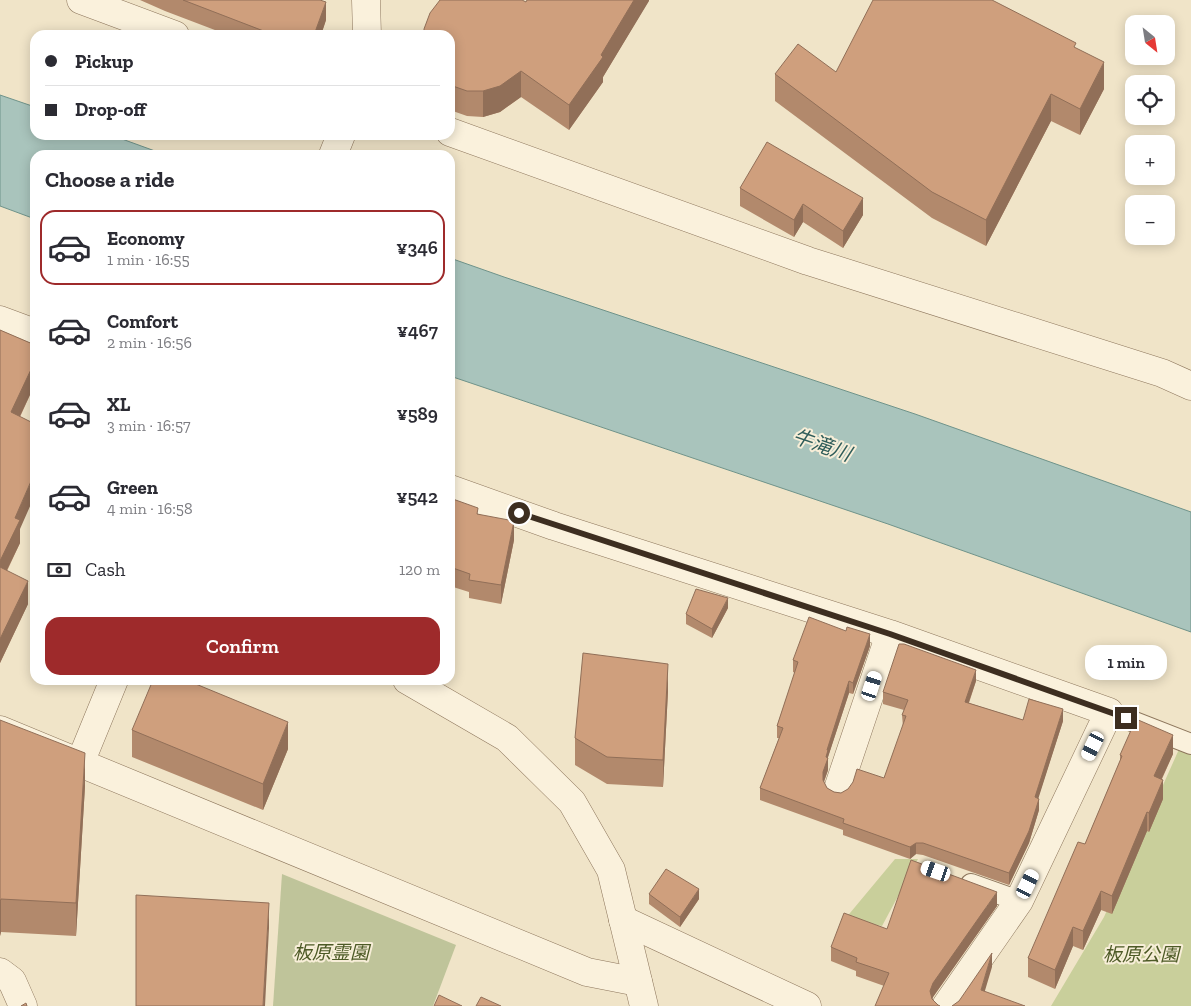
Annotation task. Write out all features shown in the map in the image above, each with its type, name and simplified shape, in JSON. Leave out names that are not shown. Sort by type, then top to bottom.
[{"type":"street","points":[[81,0],[162,30]]},
{"type":"street","points":[[366,0],[367,30]]},
{"type":"street","points":[[455,134],[808,260],[1162,373],[1191,386]]},
{"type":"street","points":[[0,320],[30,331]]},
{"type":"street","points":[[455,491],[554,526],[890,634],[1110,712],[1020,901],[946,1006]]},
{"type":"street","points":[[838,789],[890,634]]},
{"type":"street","points":[[80,763],[112,685]]},
{"type":"street","points":[[416,685],[506,738],[572,802],[611,870],[641,994]]},
{"type":"street","points":[[0,730],[641,994]]},
{"type":"street","points":[[623,920],[807,1006]]},
{"type":"street","points":[[0,972],[12,981],[24,1006]]},
{"type":"lane","points":[[1110,712],[1191,744]]},
{"type":"lane","points":[[956,878],[1020,901]]},
{"type":"green space","name":"板原公園","points":[[1180,747],[1191,752],[1191,1006],[1051,1006],[1104,917]]},
{"type":"green space","points":[[895,859],[918,859],[882,926],[845,919]]},
{"type":"green space","name":"板原霊園","points":[[282,874],[456,945],[433,1006],[273,1006]]},
{"type":"water","points":[[0,95],[30,105],[30,140],[125,140],[152,150],[30,150],[30,217],[0,206]]},
{"type":"water","name":"牛滝川","points":[[455,260],[915,414],[1191,512],[1191,632],[888,524],[455,378]]},
{"type":"building","points":[[183,0],[320,0],[326,2],[316,30],[261,30]]},
{"type":"building","points":[[440,0],[522,0],[526,2],[527,0],[634,0],[601,55],[603,57],[569,105],[521,71],[500,86],[483,91],[467,91],[455,87],[455,30],[424,30],[430,13]]},
{"type":"building","points":[[873,0],[992,0],[1076,43],[1074,47],[1104,62],[1080,109],[1051,94],[986,220],[932,192],[775,74],[798,44],[836,72]]},
{"type":"building","points":[[767,142],[863,198],[843,231],[803,204],[794,220],[740,188]]},
{"type":"building","points":[[0,330],[30,343],[30,372],[11,412],[30,422],[30,484],[15,518],[20,520],[0,561]]},
{"type":"building","points":[[455,500],[478,508],[477,514],[514,521],[501,585],[469,580],[470,574],[455,569]]},
{"type":"building","points":[[0,567],[28,581],[0,639]]},
{"type":"building","points":[[696,589],[728,598],[712,629],[686,614]]},
{"type":"building","points":[[809,617],[846,631],[847,627],[870,634],[853,683],[849,681],[827,750],[826,757],[828,758],[823,772],[823,780],[827,788],[834,792],[841,793],[848,789],[853,782],[857,769],[884,778],[906,716],[902,715],[908,700],[883,692],[899,644],[904,644],[976,670],[965,702],[1023,720],[1029,699],[1063,709],[1035,797],[1039,799],[1029,831],[1009,873],[923,843],[916,843],[910,847],[843,823],[844,819],[760,788],[783,728],[777,726],[798,662],[793,660]]},
{"type":"building","points":[[583,653],[668,664],[663,760],[607,757],[575,738]]},
{"type":"building","points":[[151,685],[198,685],[288,722],[263,784],[132,730]]},
{"type":"building","points":[[1136,719],[1173,735],[1154,776],[1163,780],[1149,813],[1147,812],[1112,896],[1101,891],[1083,931],[1073,927],[1055,970],[1028,958],[1078,842],[1085,844]]},
{"type":"building","points":[[0,720],[85,753],[76,903],[1,899],[0,902]]},
{"type":"building","points":[[911,860],[997,892],[933,983],[930,991],[932,999],[940,1006],[875,1006],[889,973],[856,962],[857,958],[831,947],[844,913],[887,929]]},
{"type":"building","points":[[666,869],[699,889],[680,917],[649,894]]},
{"type":"building","points":[[136,895],[269,903],[263,1006],[136,1006]]},
{"type":"building","points":[[992,953],[981,990],[1025,1006],[952,1006],[959,1001]]},
{"type":"building","points":[[439,995],[462,1006],[434,1006]]},
{"type":"building","points":[[481,997],[501,1006],[476,1006]]},
{"type":"route","points":[[519,513],[554,526],[890,634],[1126,718]]}]
